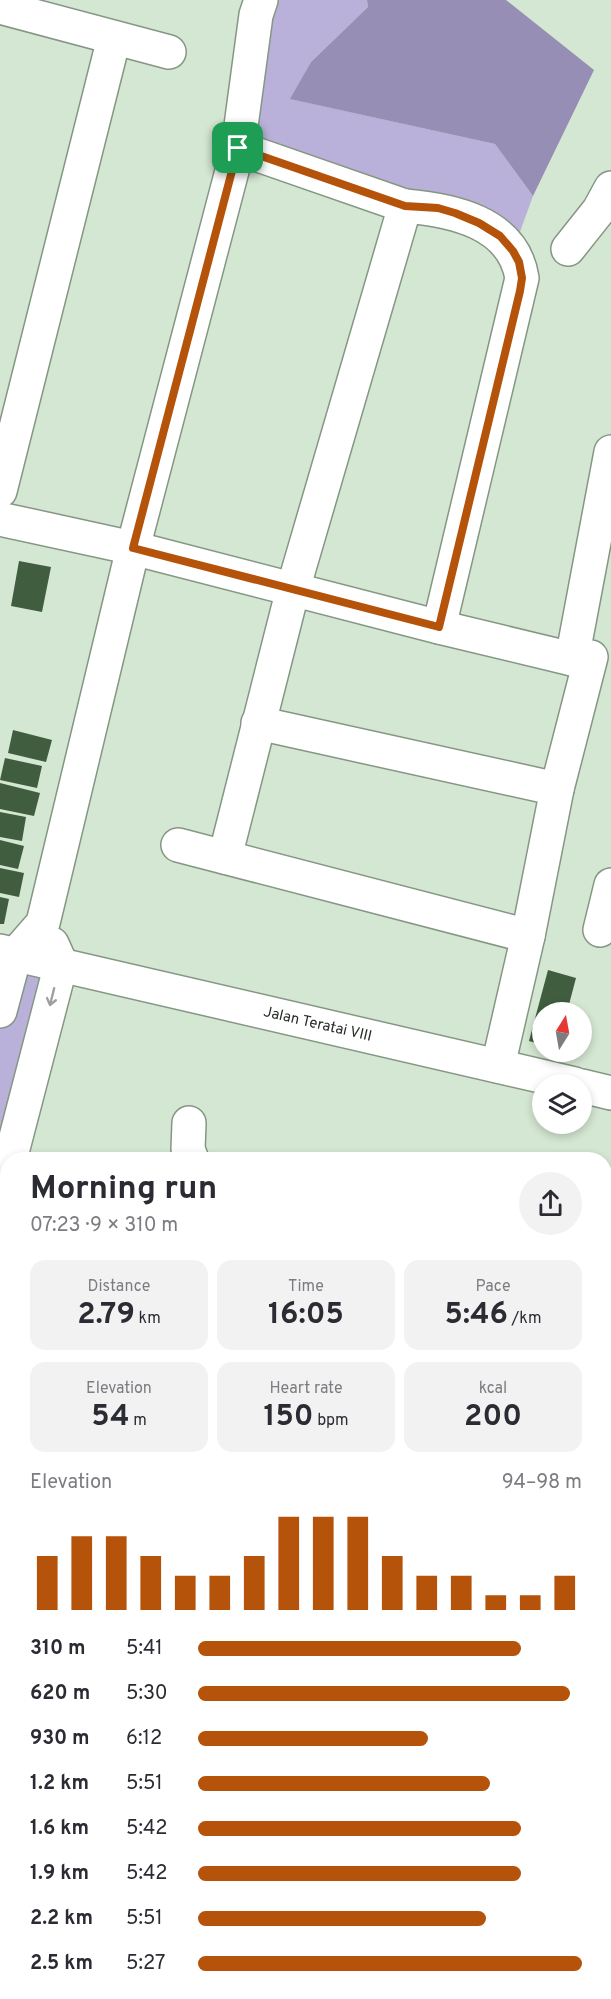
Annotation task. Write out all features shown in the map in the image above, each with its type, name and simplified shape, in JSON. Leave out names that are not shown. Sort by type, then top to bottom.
[{"type":"street","points":[[0,1011],[7,953],[43,923],[133,548],[238,148],[256,15],[261,0]]},
{"type":"street","points":[[0,7],[169,52]]},
{"type":"street","points":[[0,491],[114,38]]},
{"type":"street","points":[[238,148],[405,206],[438,208],[455,213],[479,223],[500,236],[519,262],[522,278],[439,627]]},
{"type":"street","points":[[225,857],[292,589],[405,206]]},
{"type":"street","points":[[568,249],[607,207]]},
{"type":"street","points":[[498,1065],[528,936],[557,789],[591,653],[611,452]]},
{"type":"street","points":[[0,519],[133,548],[439,627],[591,653]]},
{"type":"street","points":[[258,723],[557,789]]},
{"type":"street","points":[[178,845],[528,936]]},
{"type":"street","points":[[600,930],[611,885]]},
{"type":"street","points":[[12,1152],[61,964],[43,923]]},
{"type":"street","name":"Jalan Teratai VIII","points":[[7,953],[534,1074]]},
{"type":"street","points":[[592,1089],[611,1094]]},
{"type":"street","points":[[189,1123],[189,1152]]},
{"type":"shaded area","points":[[261,0],[367,0],[368,7],[311,62],[291,99],[495,144],[533,196],[513,251],[238,148]]},
{"type":"shaded area","points":[[367,0],[506,0],[594,70],[533,196],[495,144],[290,99],[311,62],[368,7]]},
{"type":"shaded area","points":[[15,955],[61,964],[12,1152],[0,1152],[0,1011]]},
{"type":"building","points":[[19,561],[51,567],[42,612],[11,606]]},
{"type":"building","points":[[13,730],[52,740],[46,762],[8,753]]},
{"type":"building","points":[[5,758],[42,766],[37,788],[0,780]]},
{"type":"building","points":[[0,783],[40,793],[34,816],[0,809]]},
{"type":"building","points":[[0,812],[26,817],[22,841],[0,837]]},
{"type":"building","points":[[0,840],[24,846],[18,869],[0,865]]},
{"type":"building","points":[[0,868],[24,873],[19,897],[0,893]]},
{"type":"building","points":[[0,897],[9,899],[4,924],[0,924]]},
{"type":"building","points":[[548,970],[576,978],[570,1002],[539,1002]]},
{"type":"route","points":[[238,148],[405,206],[438,208],[455,213],[479,223],[500,236],[519,262],[522,278],[520,291],[439,627],[133,548],[238,148]]}]
